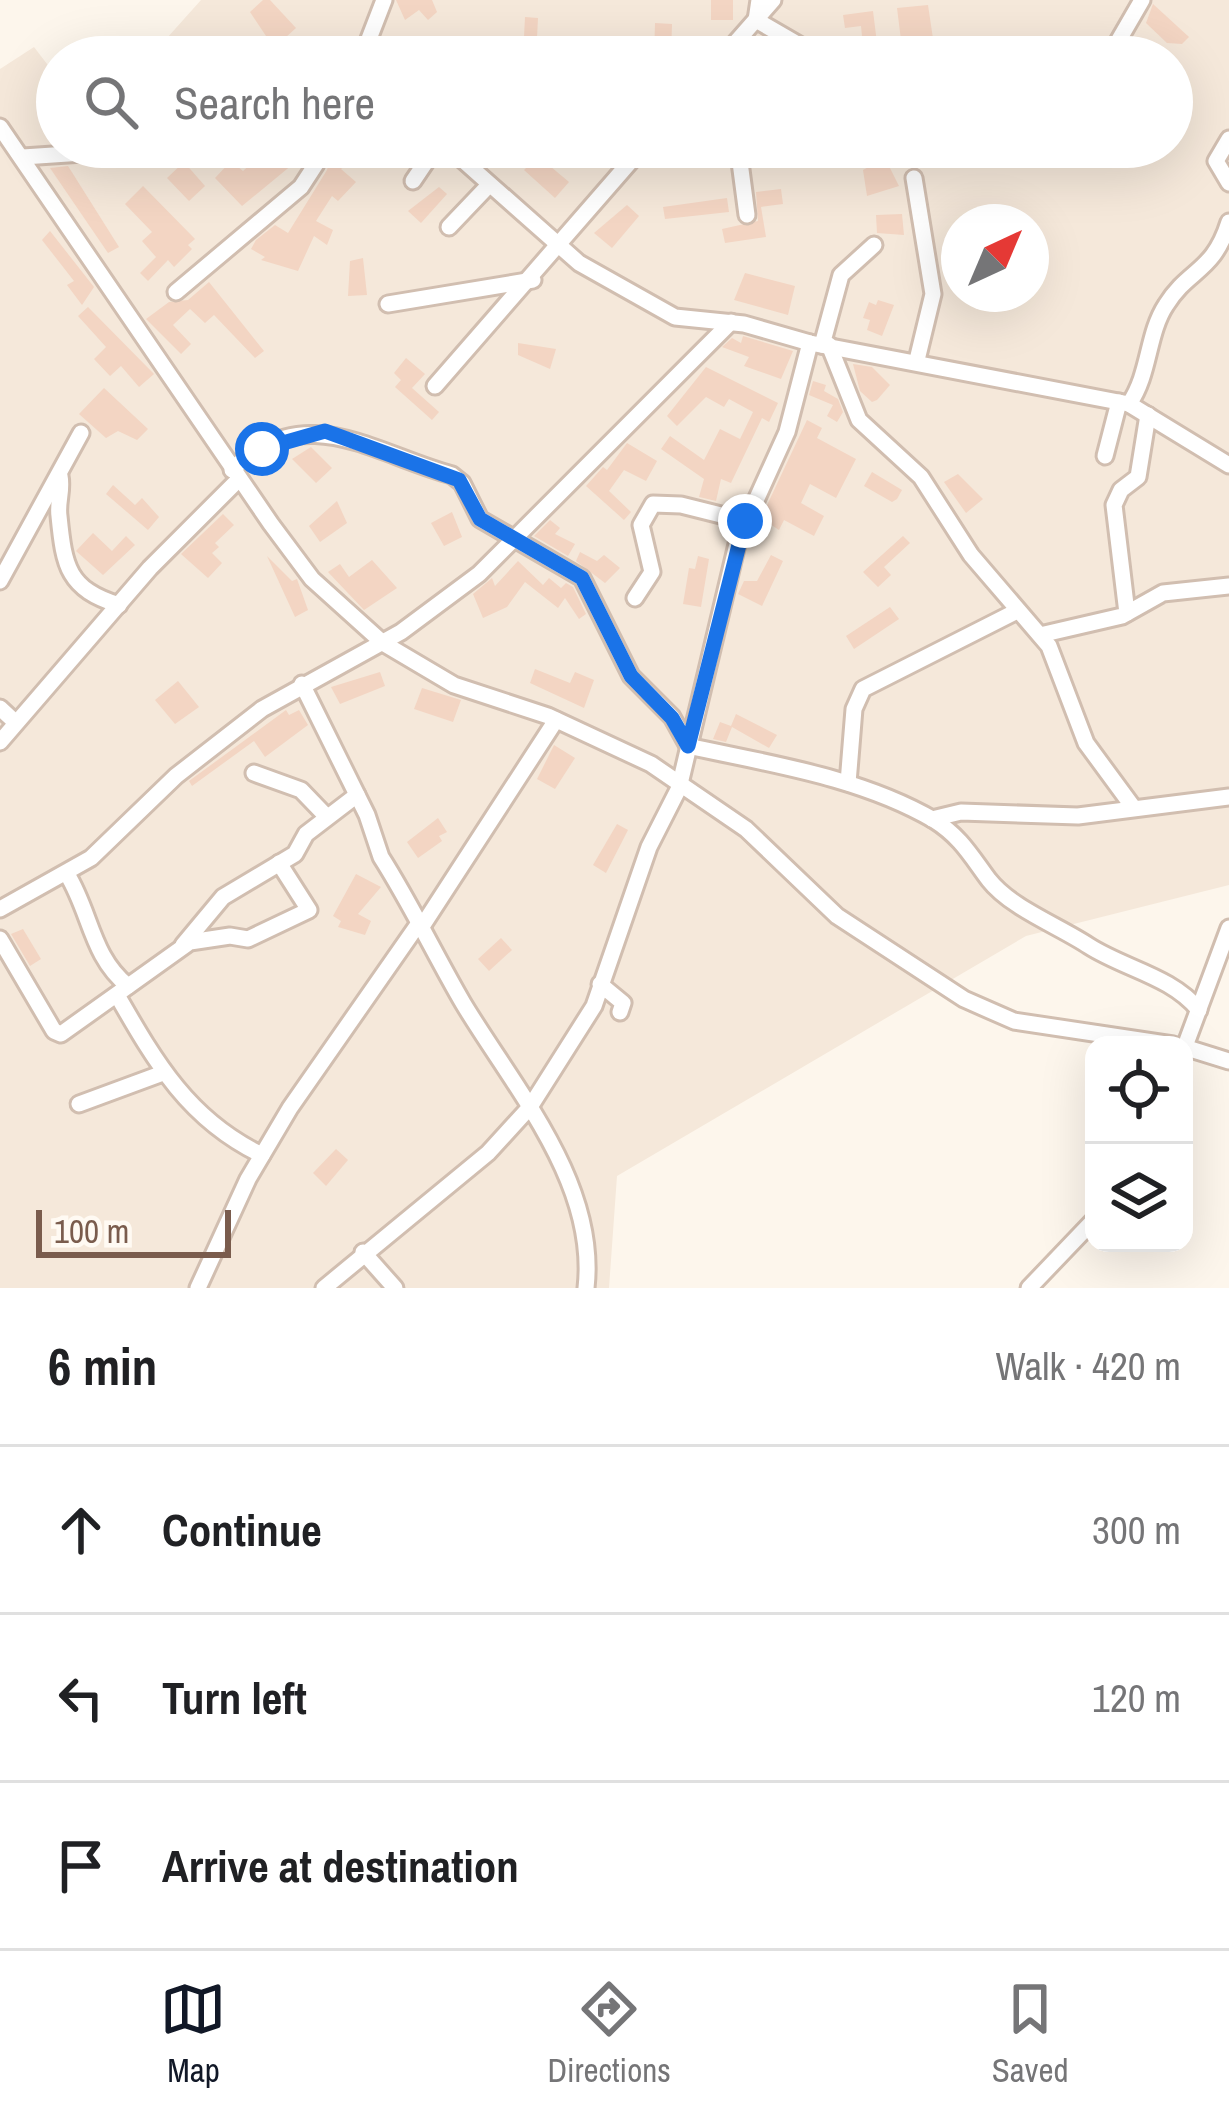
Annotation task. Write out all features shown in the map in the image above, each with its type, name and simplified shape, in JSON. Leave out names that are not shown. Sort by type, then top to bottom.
[{"type":"street","points":[[370,36],[384,0]]},
{"type":"street","points":[[755,20],[759,0]]},
{"type":"street","points":[[741,36],[773,0]]},
{"type":"street","points":[[1121,36],[1142,0]]},
{"type":"street","points":[[755,20],[783,36]]},
{"type":"street","points":[[0,128],[312,579],[383,643],[454,685],[556,720],[633,754],[746,829],[837,916],[964,999],[1014,1021],[1113,1036]]},
{"type":"street","points":[[1229,139],[1216,160],[1229,183]]},
{"type":"street","points":[[22,157],[36,156]]},
{"type":"street","points":[[176,292],[301,187],[313,168]]},
{"type":"street","points":[[413,181],[422,168]]},
{"type":"street","points":[[471,168],[603,280],[675,317],[731,322],[1124,403],[1229,465]]},
{"type":"street","points":[[435,386],[533,280],[558,243],[624,168]]},
{"type":"street","points":[[741,168],[747,215]]},
{"type":"street","points":[[914,178],[933,295],[917,360]]},
{"type":"street","points":[[448,227],[489,185]]},
{"type":"street","points":[[1105,456],[1124,403],[1149,364],[1166,305],[1215,258],[1229,222]]},
{"type":"street","points":[[324,1288],[363,1252],[460,1180],[530,1107],[584,1024],[649,847],[680,788],[745,521],[787,432],[841,275],[874,245]]},
{"type":"street","points":[[388,304],[533,280]]},
{"type":"street","points":[[0,909],[91,858],[212,745],[302,684],[383,643],[518,540],[731,322]]},
{"type":"street","points":[[820,344],[859,420],[921,477],[1016,612],[1040,634],[1058,663],[1086,743],[1133,807]]},
{"type":"street","points":[[1127,613],[1114,505],[1121,490],[1138,477],[1148,415]]},
{"type":"street","points":[[0,742],[254,451],[325,431],[452,475],[462,483],[476,515],[582,578],[631,676],[672,718],[688,746],[848,783],[932,819],[971,849],[988,878],[1013,898],[1102,954],[1182,990],[1199,1010]]},
{"type":"street","points":[[0,580],[81,433]]},
{"type":"street","points":[[59,474],[58,511],[70,578],[82,590],[119,605]]},
{"type":"street","points":[[635,598],[652,572],[641,525],[653,504],[681,505],[745,521]]},
{"type":"street","points":[[1040,634],[1127,613],[1163,593],[1229,586]]},
{"type":"street","points":[[848,783],[854,709],[863,689],[1016,612]]},
{"type":"street","points":[[302,684],[357,795],[381,857],[530,1107],[576,1201],[585,1236],[586,1288]]},
{"type":"street","points":[[0,708],[16,722]]},
{"type":"street","points":[[198,1288],[262,1155],[556,720]]},
{"type":"street","points":[[254,773],[301,790],[327,817]]},
{"type":"street","points":[[181,948],[223,897],[296,854],[306,834],[357,795]]},
{"type":"street","points":[[932,819],[961,812],[1078,817],[1229,797]]},
{"type":"street","points":[[0,939],[56,1034],[181,948],[206,937],[248,939],[309,910],[279,863]]},
{"type":"street","points":[[67,874],[104,963],[123,990],[163,1073],[201,1118],[262,1155]]},
{"type":"street","points":[[1189,1036],[1229,928]]},
{"type":"street","points":[[601,984],[623,1003],[620,1012]]},
{"type":"street","points":[[1193,1051],[1229,1061]]},
{"type":"street","points":[[79,1104],[163,1073]]},
{"type":"street","points":[[1029,1288],[1085,1229]]},
{"type":"street","points":[[363,1252],[394,1288]]},
{"type":"shaded area","points":[[201,0],[1229,0],[1229,885],[1026,936],[617,1176],[609,1288],[0,1288],[0,69],[36,50],[36,168],[1193,168],[1193,36],[169,36]]},
{"type":"building","points":[[263,0],[270,0],[296,28],[287,36],[266,36],[250,12]]},
{"type":"building","points":[[396,0],[432,0],[437,12],[428,20],[419,10],[405,20]]},
{"type":"building","points":[[711,0],[733,0],[733,20],[711,20]]},
{"type":"building","points":[[1153,4],[1188,36],[1160,36],[1146,23]]},
{"type":"building","points":[[928,5],[933,36],[900,36],[897,8]]},
{"type":"building","points":[[873,11],[876,36],[862,36],[861,26],[845,28],[843,15]]},
{"type":"building","points":[[525,17],[538,18],[537,36],[524,36]]},
{"type":"building","points":[[655,23],[672,24],[672,36],[655,36]]},
{"type":"building","points":[[50,168],[69,168],[119,247],[108,253]]},
{"type":"building","points":[[178,168],[189,168],[205,186],[189,201],[167,178]]},
{"type":"building","points":[[224,168],[288,168],[242,206],[215,178]]},
{"type":"building","points":[[342,168],[356,182],[338,201],[332,196],[316,221],[333,230],[327,245],[314,236],[298,271],[261,260],[265,257],[251,249],[256,240],[275,225],[288,233],[327,170]]},
{"type":"building","points":[[552,168],[569,182],[555,198],[524,170]]},
{"type":"building","points":[[890,168],[899,186],[867,196],[863,170]]},
{"type":"building","points":[[143,186],[195,239],[188,245],[192,249],[174,267],[168,260],[148,281],[140,273],[156,257],[142,241],[152,232],[125,204]]},
{"type":"building","points":[[439,187],[447,194],[421,223],[408,211]]},
{"type":"building","points":[[781,189],[783,204],[761,207],[766,237],[725,243],[722,229],[758,221],[756,192]]},
{"type":"building","points":[[727,198],[729,212],[665,219],[663,207]]},
{"type":"building","points":[[627,205],[639,216],[612,248],[594,233]]},
{"type":"building","points":[[902,214],[904,235],[877,233],[876,215]]},
{"type":"building","points":[[50,231],[94,287],[82,305],[67,285],[74,281],[42,240]]},
{"type":"building","points":[[363,258],[367,295],[348,296],[350,261]]},
{"type":"building","points":[[745,273],[795,286],[788,315],[734,300]]},
{"type":"building","points":[[209,282],[264,351],[255,358],[214,315],[205,323],[190,309],[173,325],[191,344],[181,354],[146,319],[169,302],[188,300]]},
{"type":"building","points":[[878,300],[894,305],[882,336],[867,330],[870,320],[863,318],[869,302],[876,305]]},
{"type":"building","points":[[88,307],[154,374],[139,387],[121,366],[110,376],[94,359],[106,347],[78,316]]},
{"type":"building","points":[[743,336],[793,351],[781,379],[744,366],[749,357],[722,347],[732,338],[741,343]]},
{"type":"building","points":[[518,343],[556,349],[550,369],[518,355]]},
{"type":"building","points":[[406,358],[425,374],[412,388],[439,412],[432,420],[395,387],[401,380],[394,373]]},
{"type":"building","points":[[853,364],[872,367],[890,385],[877,400],[872,402],[860,391]]},
{"type":"building","points":[[706,367],[778,403],[769,422],[762,418],[731,483],[721,479],[716,501],[699,497],[704,479],[661,449],[670,436],[704,460],[720,429],[740,439],[753,412],[729,399],[724,407],[706,397],[677,426],[667,416]]},
{"type":"building","points":[[813,381],[826,385],[824,391],[838,399],[843,412],[837,422],[827,416],[833,405],[809,395]]},
{"type":"building","points":[[104,388],[148,429],[137,440],[118,431],[106,438],[79,414]]},
{"type":"building","points":[[807,420],[822,428],[817,438],[856,459],[836,498],[810,484],[801,503],[824,516],[814,536],[784,520],[779,530],[761,518]]},
{"type":"building","points":[[627,443],[657,461],[646,481],[624,470],[609,491],[631,512],[624,520],[586,486],[603,467],[607,470]]},
{"type":"building","points":[[311,447],[332,468],[316,483],[292,459]]},
{"type":"building","points":[[872,472],[902,490],[897,499],[892,502],[864,486]]},
{"type":"building","points":[[958,474],[983,499],[966,513],[944,482]]},
{"type":"building","points":[[113,485],[135,505],[142,498],[159,517],[148,530],[106,494]]},
{"type":"building","points":[[337,501],[347,523],[320,542],[309,526]]},
{"type":"building","points":[[452,512],[462,537],[444,546],[431,523]]},
{"type":"building","points":[[223,514],[234,525],[215,543],[219,547],[212,553],[222,563],[208,578],[181,554]]},
{"type":"building","points":[[550,520],[560,528],[555,534],[575,544],[568,556],[534,536]]},
{"type":"building","points":[[93,533],[112,551],[126,536],[135,545],[103,575],[76,551]]},
{"type":"building","points":[[903,536],[910,543],[884,567],[891,575],[878,587],[863,572]]},
{"type":"building","points":[[580,552],[597,561],[604,555],[620,568],[605,583],[576,561]]},
{"type":"building","points":[[771,555],[783,561],[762,606],[738,594],[744,581],[757,581]]},
{"type":"building","points":[[267,556],[292,581],[297,579],[308,610],[295,617]]},
{"type":"building","points":[[698,556],[709,559],[701,607],[683,604],[689,568],[695,569]]},
{"type":"building","points":[[372,560],[397,588],[364,610],[328,572],[340,564],[349,577]]},
{"type":"building","points":[[518,561],[543,585],[549,578],[561,588],[566,583],[573,587],[586,614],[579,619],[565,598],[558,608],[525,582],[507,607],[483,618],[473,594],[492,578],[495,586]]},
{"type":"building","points":[[890,607],[899,619],[854,649],[846,636]]},
{"type":"building","points":[[535,669],[570,683],[575,672],[594,680],[584,708],[530,683]]},
{"type":"building","points":[[380,672],[385,686],[340,704],[331,687]]},
{"type":"building","points":[[178,681],[199,707],[175,724],[155,700]]},
{"type":"building","points":[[422,688],[461,700],[453,722],[414,709]]},
{"type":"building","points":[[286,710],[289,715],[299,710],[308,725],[265,757],[254,741],[192,786],[189,781]]},
{"type":"building","points":[[736,714],[777,735],[769,748],[732,727],[726,742],[713,739],[720,722],[731,726]]},
{"type":"building","points":[[554,745],[575,758],[555,789],[537,779]]},
{"type":"building","points":[[438,818],[447,832],[418,858],[407,842]]},
{"type":"building","points":[[617,824],[628,830],[606,873],[593,865]]},
{"type":"building","points":[[356,874],[381,887],[358,914],[371,921],[365,935],[338,927],[341,921],[333,916]]},
{"type":"building","points":[[23,929],[41,959],[30,966],[11,934]]},
{"type":"building","points":[[501,938],[512,950],[489,971],[478,959]]},
{"type":"building","points":[[336,1149],[348,1160],[326,1186],[313,1173]]},
{"type":"route","points":[[262,449],[325,431],[452,475],[462,483],[480,519],[582,578],[631,676],[672,718],[688,746],[745,521]]}]
